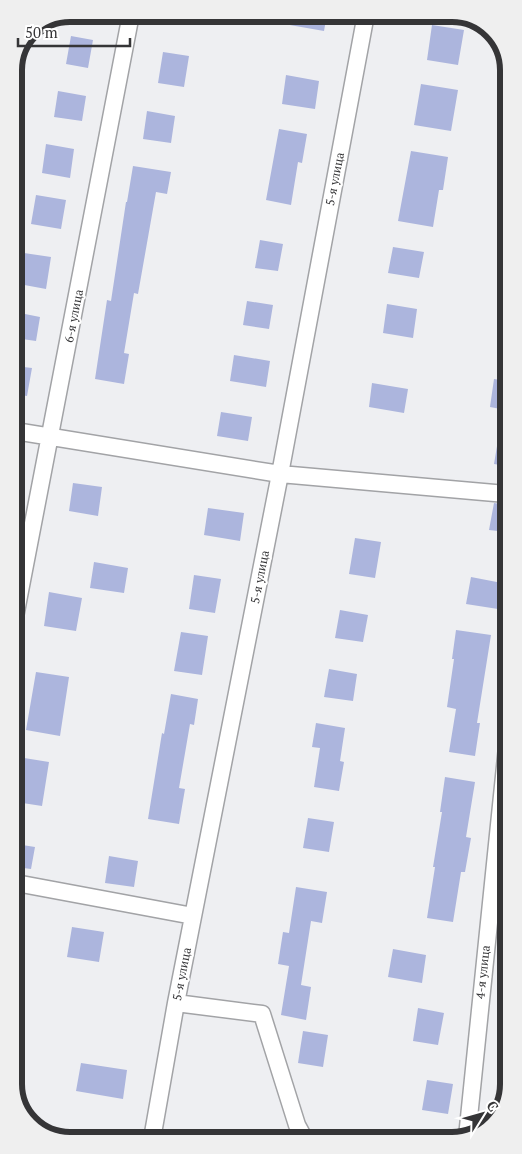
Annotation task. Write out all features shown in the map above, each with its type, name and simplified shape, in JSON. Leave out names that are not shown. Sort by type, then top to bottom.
[{"type":"street","name":"6-я улица","points":[[22,583],[129,22]]},
{"type":"street","name":"5-я улица","points":[[154,1131],[176,1003],[280,474],[364,23]]},
{"type":"street","points":[[23,432],[280,474],[500,493]]},
{"type":"street","name":"4-я улица","points":[[468,1129],[500,815]]},
{"type":"street","points":[[22,884],[193,916]]},
{"type":"street","points":[[176,1003],[262,1014],[301,1132]]},
{"type":"building","points":[[284,23],[325,23],[324,31]]},
{"type":"building","points":[[432,25],[464,30],[458,65],[427,60]]},
{"type":"building","points":[[71,36],[93,40],[88,68],[66,64]]},
{"type":"building","points":[[163,52],[189,56],[184,87],[158,83]]},
{"type":"building","points":[[286,75],[319,81],[315,109],[282,104]]},
{"type":"building","points":[[421,84],[458,90],[451,131],[414,125]]},
{"type":"building","points":[[58,91],[86,96],[82,121],[54,117]]},
{"type":"building","points":[[147,111],[175,116],[171,143],[143,139]]},
{"type":"building","points":[[279,129],[307,134],[302,163],[298,162],[291,205],[266,200]]},
{"type":"building","points":[[46,144],[74,149],[70,178],[42,173]]},
{"type":"building","points":[[411,151],[448,157],[443,190],[439,190],[433,227],[398,221]]},
{"type":"building","points":[[133,166],[171,172],[167,194],[156,192],[138,294],[134,293],[124,353],[129,354],[124,384],[95,379],[107,300],[111,301]]},
{"type":"building","points":[[36,195],[66,200],[61,229],[31,224]]},
{"type":"building","points":[[260,240],[283,244],[278,271],[255,268]]},
{"type":"building","points":[[393,247],[424,252],[419,278],[388,273]]},
{"type":"building","points":[[24,253],[51,257],[46,289],[23,285]]},
{"type":"building","points":[[247,301],[273,305],[269,329],[243,325]]},
{"type":"building","points":[[387,304],[417,309],[413,338],[383,333]]},
{"type":"building","points":[[23,314],[40,317],[36,341],[23,339]]},
{"type":"building","points":[[234,355],[270,361],[266,387],[230,381]]},
{"type":"building","points":[[23,367],[32,368],[27,396],[23,395]]},
{"type":"building","points":[[494,379],[500,380],[500,409],[490,407]]},
{"type":"building","points":[[372,383],[408,389],[404,413],[369,407]]},
{"type":"building","points":[[221,412],[252,417],[248,441],[217,436]]},
{"type":"building","points":[[500,428],[500,465],[494,464]]},
{"type":"building","points":[[73,483],[102,487],[98,516],[69,511]]},
{"type":"building","points":[[494,503],[500,504],[500,531],[489,530]]},
{"type":"building","points":[[208,508],[244,513],[240,541],[204,535]]},
{"type":"building","points":[[355,538],[381,542],[375,578],[349,574]]},
{"type":"building","points":[[94,562],[128,568],[124,593],[90,588]]},
{"type":"building","points":[[194,575],[221,579],[215,613],[189,609]]},
{"type":"building","points":[[471,577],[500,583],[498,609],[466,604]]},
{"type":"building","points":[[49,592],[82,598],[76,631],[44,626]]},
{"type":"building","points":[[340,610],[368,615],[363,642],[335,638]]},
{"type":"building","points":[[456,630],[491,635],[477,723],[480,723],[475,756],[449,752],[456,709],[447,707]]},
{"type":"building","points":[[181,632],[208,636],[202,675],[174,671]]},
{"type":"building","points":[[329,669],[357,674],[353,701],[324,697]]},
{"type":"building","points":[[36,672],[69,677],[60,736],[26,730]]},
{"type":"building","points":[[171,694],[198,699],[194,725],[190,724],[179,788],[185,789],[179,824],[148,819],[162,733],[164,734]]},
{"type":"building","points":[[316,723],[345,728],[340,761],[344,762],[339,791],[314,787],[320,748],[312,747]]},
{"type":"building","points":[[22,758],[49,762],[42,806],[22,803]]},
{"type":"building","points":[[445,777],[475,782],[466,837],[471,838],[465,872],[461,872],[453,922],[427,918]]},
{"type":"building","points":[[308,818],[334,822],[329,852],[303,848]]},
{"type":"building","points":[[22,845],[35,847],[31,869],[22,868]]},
{"type":"building","points":[[109,856],[138,861],[134,887],[105,883]]},
{"type":"building","points":[[296,887],[327,892],[322,923],[311,921],[301,985],[311,987],[306,1020],[281,1015],[289,966],[278,964],[283,932],[289,933]]},
{"type":"building","points":[[72,927],[104,932],[99,962],[67,957]]},
{"type":"building","points":[[393,949],[426,955],[422,983],[388,977]]},
{"type":"building","points":[[418,1008],[444,1013],[438,1045],[413,1041]]},
{"type":"building","points":[[303,1031],[328,1035],[323,1067],[298,1063]]},
{"type":"building","points":[[81,1063],[127,1070],[123,1099],[76,1091]]},
{"type":"building","points":[[427,1080],[453,1084],[448,1114],[422,1110]]}]
